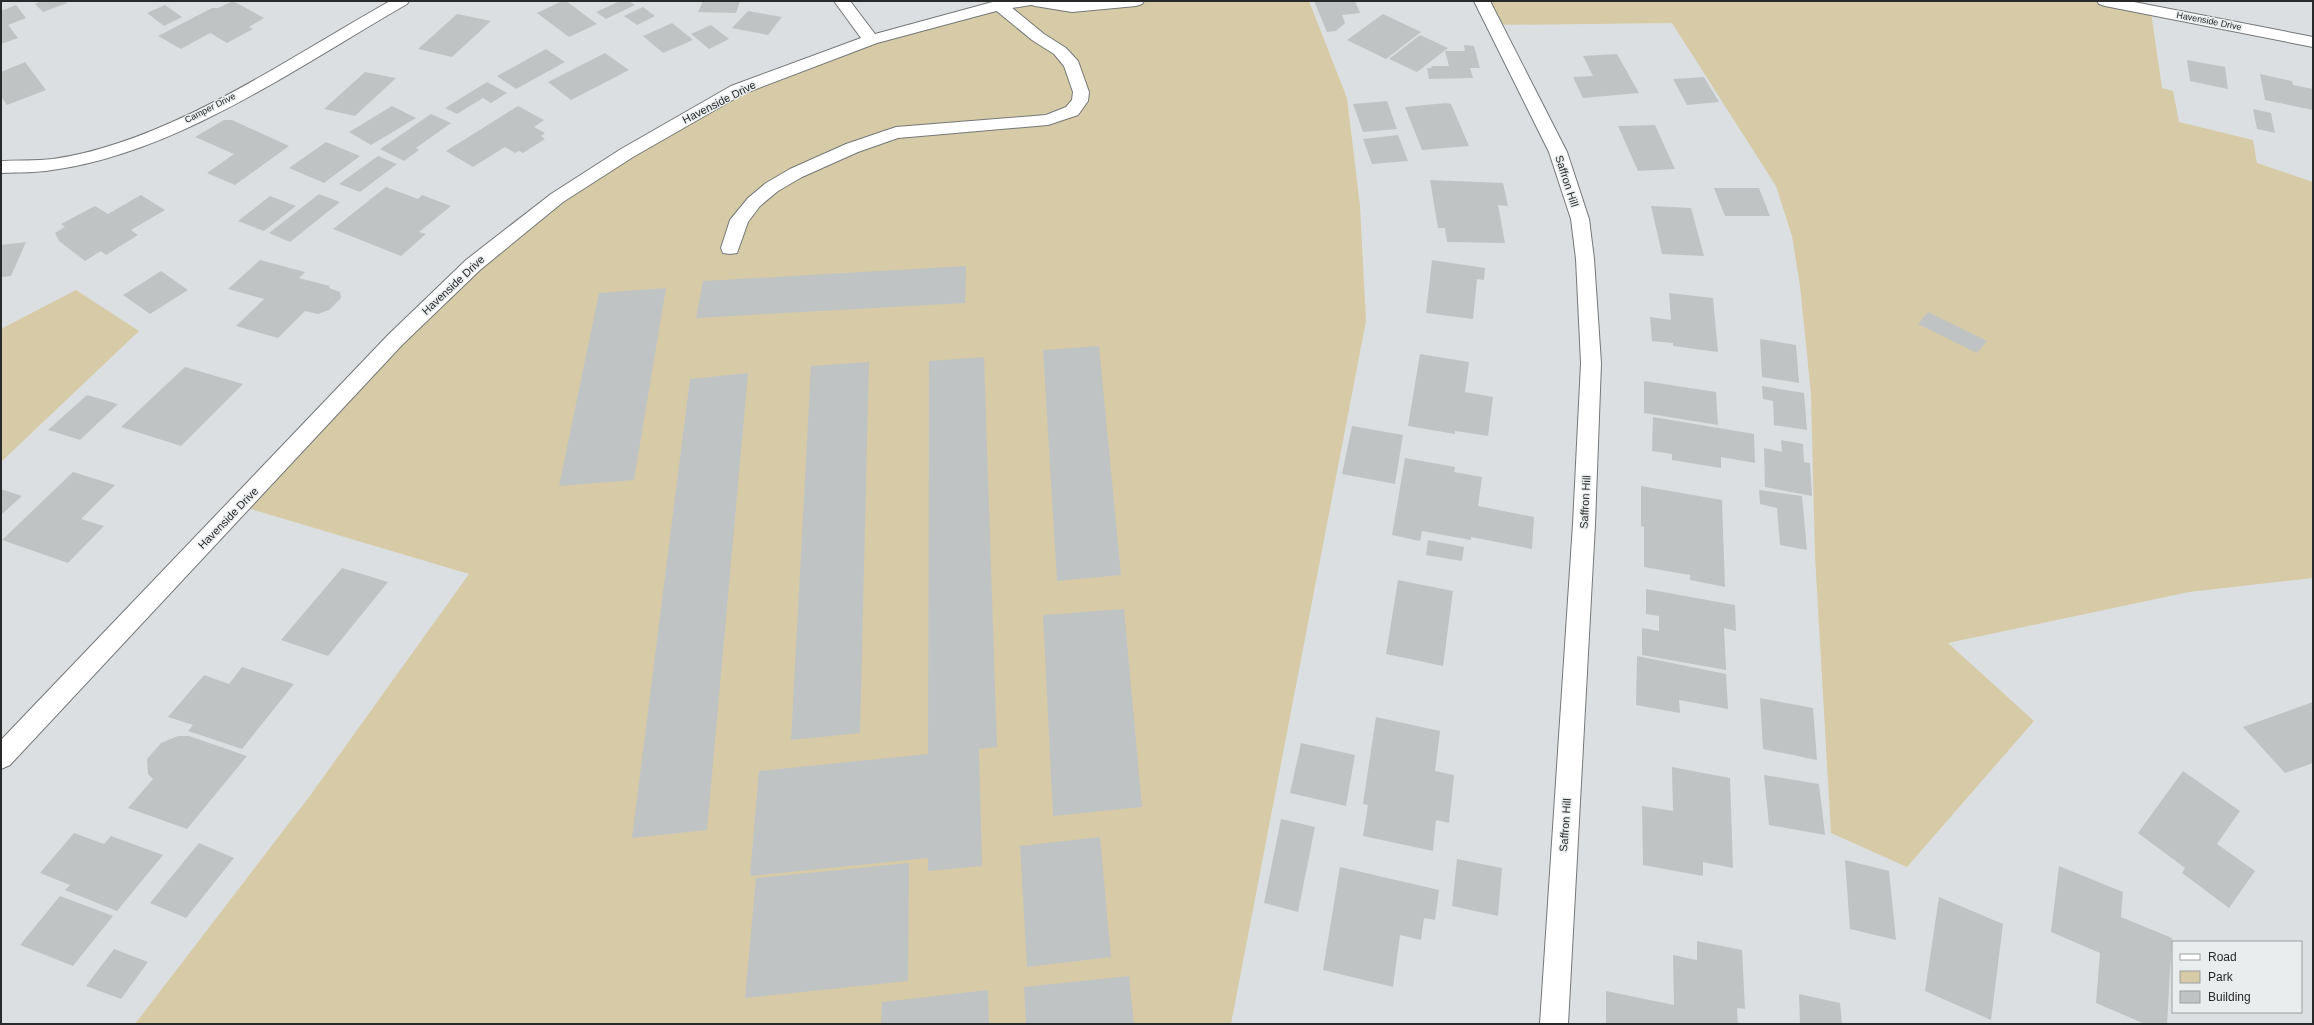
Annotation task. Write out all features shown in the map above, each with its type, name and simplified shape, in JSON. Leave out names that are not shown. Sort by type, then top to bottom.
[{"type":"street","name":"Camper Drive","points":[[1,167],[52,165],[131,145],[213,107],[402,1]]},
{"type":"street","points":[[842,1],[871,40]]},
{"type":"street","name":"Havenside Drive","points":[[1,757],[395,340],[473,265],[518,226],[557,198],[621,157],[738,90],[871,40],[999,6],[1030,1]]},
{"type":"street","points":[[1035,1],[1072,7],[1136,1]]},
{"type":"street","name":"Saffron Hill","points":[[1482,1],[1558,152],[1580,219],[1585,259],[1591,371],[1584,524],[1554,1024]]},
{"type":"street","name":"Havenside Drive","points":[[2106,1],[2123,3],[2313,42]]},
{"type":"street","points":[[730,248],[739,220],[754,202],[772,187],[852,148],[896,133],[1048,120],[1072,111],[1080,101],[1082,92],[1072,65],[1060,51],[1038,37],[999,6]]},
{"type":"green space","points":[[1031,1],[1309,1],[1347,98],[1360,206],[1366,321],[1231,1024],[135,1024],[309,797],[469,574],[241,506],[519,227],[703,109],[872,40]]},
{"type":"green space","points":[[1481,1],[2101,1],[2151,12],[2162,88],[2173,91],[2179,122],[2253,140],[2257,163],[2313,182],[2313,578],[2189,592],[1948,643],[2034,721],[1907,867],[1831,833],[1815,556],[1811,394],[1800,286],[1792,236],[1776,186],[1672,23],[1492,25]]},
{"type":"green space","points":[[76,290],[139,331],[1,462],[1,329]]},
{"type":"building","points":[[41,1],[65,1],[67,3],[43,12],[35,4]]},
{"type":"building","points":[[233,1],[264,18],[249,27],[253,29],[227,43],[210,33],[181,49],[158,36],[212,8],[218,8]]},
{"type":"building","points":[[562,1],[566,1],[597,24],[569,37],[537,13]]},
{"type":"building","points":[[620,1],[629,1],[635,5],[606,19],[596,12]]},
{"type":"building","points":[[703,1],[740,1],[736,13],[698,12]]},
{"type":"building","points":[[1314,1],[1355,1],[1360,13],[1342,15],[1345,23],[1336,31],[1327,32]]},
{"type":"building","points":[[16,5],[26,18],[8,25],[18,38],[1,44],[1,11]]},
{"type":"building","points":[[165,5],[182,17],[164,26],[147,13]]},
{"type":"building","points":[[643,7],[655,16],[637,25],[624,16]]},
{"type":"building","points":[[748,11],[782,17],[768,35],[732,28]]},
{"type":"building","points":[[457,14],[491,21],[452,57],[418,49]]},
{"type":"building","points":[[1383,14],[1421,32],[1386,59],[1347,40]]},
{"type":"building","points":[[672,23],[693,40],[663,53],[643,36]]},
{"type":"building","points":[[711,25],[729,39],[709,49],[691,34]]},
{"type":"building","points":[[1420,35],[1448,48],[1417,72],[1389,59]]},
{"type":"building","points":[[1464,45],[1474,46],[1480,68],[1470,68],[1473,78],[1429,79],[1427,68],[1432,68],[1431,66],[1449,66],[1445,51],[1465,51]]},
{"type":"building","points":[[546,49],[565,62],[516,89],[497,76]]},
{"type":"building","points":[[605,53],[629,70],[571,100],[548,82]]},
{"type":"building","points":[[1617,54],[1639,93],[1583,98],[1573,77],[1593,76],[1583,56]]},
{"type":"building","points":[[2187,60],[2225,67],[2228,89],[2190,81]]},
{"type":"building","points":[[25,62],[46,90],[7,105],[1,96],[1,72]]},
{"type":"building","points":[[365,72],[396,78],[355,116],[324,109]]},
{"type":"building","points":[[2260,74],[2292,81],[2293,85],[2313,89],[2313,110],[2265,100]]},
{"type":"building","points":[[1704,77],[1719,102],[1687,105],[1673,79]]},
{"type":"building","points":[[487,82],[507,93],[491,103],[483,98],[457,114],[445,108]]},
{"type":"building","points":[[1387,101],[1397,129],[1363,132],[1353,104]]},
{"type":"building","points":[[1446,103],[1451,104],[1469,146],[1422,150],[1405,107]]},
{"type":"building","points":[[392,106],[416,118],[371,145],[349,132]]},
{"type":"building","points":[[518,106],[544,120],[534,127],[545,133],[541,136],[545,139],[523,153],[519,151],[515,153],[505,147],[473,167],[446,151]]},
{"type":"building","points":[[2253,109],[2271,113],[2275,133],[2257,129]]},
{"type":"building","points":[[431,114],[451,123],[416,148],[419,150],[404,161],[380,149]]},
{"type":"building","points":[[224,120],[232,120],[289,146],[235,185],[207,173],[234,154],[195,137]]},
{"type":"building","points":[[1655,125],[1675,169],[1638,171],[1618,126]]},
{"type":"building","points":[[1398,135],[1408,161],[1372,164],[1363,139]]},
{"type":"building","points":[[326,142],[360,156],[324,183],[289,168]]},
{"type":"building","points":[[378,156],[397,164],[360,192],[339,184]]},
{"type":"building","points":[[1430,180],[1503,183],[1508,206],[1498,205],[1505,243],[1447,242],[1445,228],[1438,228]]},
{"type":"building","points":[[386,187],[418,199],[422,195],[451,206],[419,232],[426,234],[401,256],[333,229]]},
{"type":"building","points":[[1714,188],[1759,188],[1770,216],[1725,216]]},
{"type":"building","points":[[319,194],[340,202],[290,242],[269,233]]},
{"type":"building","points":[[141,195],[165,210],[131,230],[138,235],[106,255],[101,251],[85,261],[59,241],[55,233],[65,227],[61,224],[95,206],[108,214]]},
{"type":"building","points":[[270,196],[296,206],[264,231],[238,221]]},
{"type":"building","points":[[1651,206],[1691,208],[1704,256],[1662,254]]},
{"type":"building","points":[[26,242],[11,276],[1,277],[1,245]]},
{"type":"building","points":[[260,260],[305,272],[299,278],[330,286],[329,288],[340,292],[341,298],[329,310],[318,314],[305,311],[278,338],[236,326],[264,299],[228,289]]},
{"type":"building","points":[[1432,260],[1485,268],[1484,280],[1477,279],[1473,319],[1426,313]]},
{"type":"building","points":[[966,266],[965,303],[696,318],[703,281]]},
{"type":"building","points":[[161,271],[188,290],[150,314],[123,295]]},
{"type":"building","points":[[666,288],[634,480],[559,486],[599,293]]},
{"type":"building","points":[[1669,293],[1713,298],[1718,352],[1673,346],[1673,343],[1652,341],[1650,317],[1671,320]]},
{"type":"building","points":[[1928,312],[1987,341],[1977,353],[1918,324]]},
{"type":"building","points":[[1760,339],[1796,345],[1799,383],[1762,377]]},
{"type":"building","points":[[1099,346],[1121,575],[1057,581],[1043,350]]},
{"type":"building","points":[[1420,354],[1469,362],[1465,392],[1493,397],[1488,436],[1455,431],[1455,434],[1408,426]]},
{"type":"building","points":[[984,357],[997,747],[979,749],[982,866],[928,871],[928,858],[750,876],[759,771],[928,754],[929,361]]},
{"type":"building","points":[[869,362],[860,733],[791,740],[811,366]]},
{"type":"building","points":[[185,367],[243,384],[181,446],[121,427]]},
{"type":"building","points":[[748,373],[707,830],[632,838],[690,379]]},
{"type":"building","points":[[1644,381],[1716,392],[1718,425],[1644,413]]},
{"type":"building","points":[[1762,386],[1804,393],[1807,430],[1774,425],[1773,401],[1763,399]]},
{"type":"building","points":[[87,395],[118,404],[80,440],[48,430]]},
{"type":"building","points":[[1653,417],[1754,434],[1755,463],[1721,457],[1721,468],[1672,460],[1672,454],[1652,451]]},
{"type":"building","points":[[1352,426],[1403,435],[1395,484],[1342,474]]},
{"type":"building","points":[[1781,440],[1803,444],[1804,462],[1810,463],[1812,496],[1765,487],[1764,448],[1782,452]]},
{"type":"building","points":[[1405,458],[1455,467],[1454,472],[1482,477],[1478,506],[1534,517],[1532,549],[1471,537],[1471,540],[1422,531],[1420,541],[1392,535]]},
{"type":"building","points":[[73,472],[115,485],[81,519],[104,526],[68,563],[2,540]]},
{"type":"building","points":[[1641,486],[1722,500],[1725,587],[1690,580],[1690,575],[1644,567],[1644,527],[1641,526]]},
{"type":"building","points":[[1,489],[22,496],[1,515]]},
{"type":"building","points":[[1759,490],[1802,496],[1807,550],[1780,545],[1777,508],[1760,504]]},
{"type":"building","points":[[1428,540],[1464,547],[1462,561],[1426,555]]},
{"type":"building","points":[[342,568],[388,582],[328,656],[281,640]]},
{"type":"building","points":[[1398,580],[1453,591],[1443,666],[1386,654]]},
{"type":"building","points":[[1646,589],[1735,605],[1736,631],[1724,628],[1726,670],[1642,655],[1642,628],[1659,631],[1659,616],[1646,614]]},
{"type":"building","points":[[1124,609],[1142,807],[1053,816],[1043,615]]},
{"type":"building","points":[[1637,656],[1726,674],[1728,709],[1679,700],[1680,713],[1636,705]]},
{"type":"building","points":[[242,667],[294,684],[242,749],[188,731],[193,725],[168,717],[204,675],[229,684]]},
{"type":"building","points":[[1760,698],[1813,708],[1817,760],[1763,749]]},
{"type":"building","points":[[2313,702],[2313,763],[2285,773],[2243,727]]},
{"type":"building","points":[[1376,717],[1440,731],[1435,771],[1454,775],[1449,823],[1436,820],[1433,851],[1363,836],[1368,805],[1363,804]]},
{"type":"building","points":[[178,736],[189,736],[247,756],[187,829],[128,808],[153,779],[148,774],[147,759],[161,743]]},
{"type":"building","points":[[1301,743],[1355,755],[1346,806],[1290,793]]},
{"type":"building","points":[[1672,767],[1730,778],[1733,868],[1703,862],[1703,876],[1643,865],[1642,806],[1673,811]]},
{"type":"building","points":[[2183,771],[2240,811],[2217,844],[2255,871],[2229,908],[2182,873],[2185,868],[2138,833]]},
{"type":"building","points":[[1764,775],[1819,784],[1825,835],[1769,825]]},
{"type":"building","points":[[1281,819],[1315,827],[1298,912],[1264,903]]},
{"type":"building","points":[[74,833],[104,844],[111,836],[163,855],[117,911],[65,890],[70,885],[40,873]]},
{"type":"building","points":[[1100,837],[1111,957],[1027,967],[1020,846]]},
{"type":"building","points":[[199,843],[234,858],[186,918],[150,903]]},
{"type":"building","points":[[1457,859],[1502,868],[1498,916],[1452,906]]},
{"type":"building","points":[[1845,860],[1889,871],[1896,940],[1850,929]]},
{"type":"building","points":[[909,863],[908,981],[745,998],[756,878]]},
{"type":"building","points":[[2059,866],[2123,892],[2121,917],[2172,938],[2167,1024],[2145,1024],[2096,1003],[2100,953],[2051,932]]},
{"type":"building","points":[[1340,867],[1439,890],[1435,920],[1424,918],[1421,940],[1400,935],[1393,987],[1323,970]]},
{"type":"building","points":[[60,896],[113,916],[73,966],[20,945]]},
{"type":"building","points":[[1939,897],[2003,924],[1991,1020],[1925,991]]},
{"type":"building","points":[[1697,941],[1742,950],[1745,1009],[1737,1008],[1738,1024],[1606,1024],[1606,991],[1674,1005],[1673,955],[1697,960]]},
{"type":"building","points":[[114,949],[148,962],[121,999],[86,986]]},
{"type":"building","points":[[1129,976],[1134,1024],[1026,1024],[1024,987]]},
{"type":"building","points":[[988,990],[989,1024],[881,1024],[882,1002]]},
{"type":"building","points":[[1799,994],[1840,1003],[1842,1024],[1800,1024]]}]
